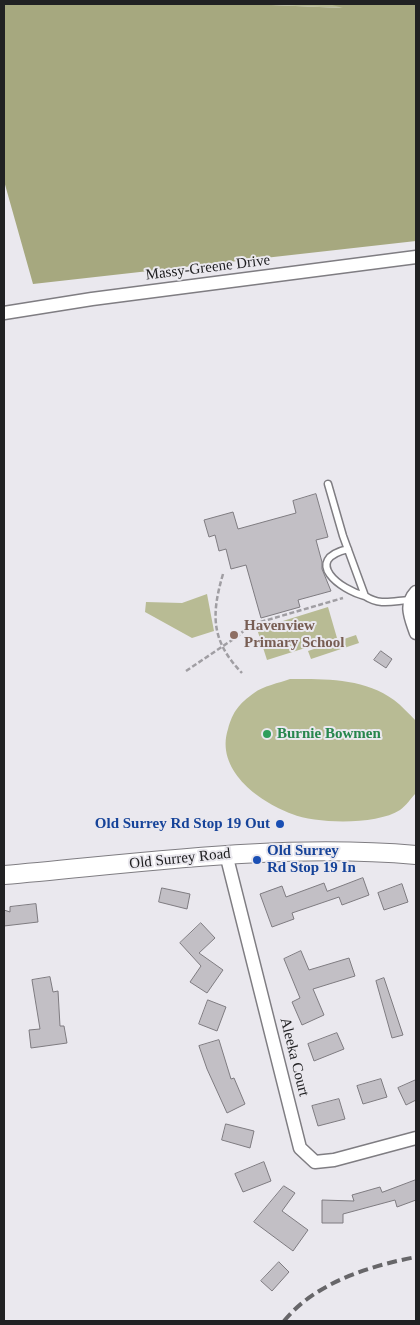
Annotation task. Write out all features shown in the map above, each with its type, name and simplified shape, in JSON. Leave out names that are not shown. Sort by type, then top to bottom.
[{"type":"main road","name":"Old Surrey Road","points":[[4,875],[226,854],[310,850],[366,850],[416,855]]},
{"type":"street","name":"Massy-Greene Drive","points":[[4,313],[92,299],[416,257]]},
{"type":"street","points":[[413,596],[410,614],[416,633]]},
{"type":"street","name":"Aleeka Court","points":[[226,854],[300,1148],[316,1162],[334,1160],[416,1138]]},
{"type":"lane","points":[[328,484],[365,596]]},
{"type":"lane","points":[[348,548],[332,555],[327,562],[326,570],[332,579],[356,594],[365,596],[374,602],[382,603],[413,596]]},
{"type":"path","points":[[223,574],[214,604],[217,630],[222,647],[230,660],[242,673]]},
{"type":"path","points":[[186,671],[222,647],[250,625],[356,594]]},
{"type":"green space","points":[[4,4],[248,4],[343,8],[329,4],[416,4],[416,241],[33,284],[4,181]]},
{"type":"green space","points":[[248,4],[416,4],[416,11]]},
{"type":"green space","points":[[207,594],[214,631],[192,638],[145,612],[146,602],[182,603]]},
{"type":"green space","points":[[328,607],[337,638],[267,660],[257,629]]},
{"type":"green space","points":[[356,635],[359,643],[311,659],[308,651]]},
{"type":"green space","points":[[290,679],[344,681],[370,687],[394,700],[416,721],[416,793],[400,810],[390,815],[362,820],[316,820],[292,814],[265,801],[242,782],[233,770],[226,744],[232,717],[240,704],[258,691]]},
{"type":"building","points":[[316,494],[328,537],[316,540],[322,569],[331,591],[298,600],[300,607],[261,618],[246,565],[231,569],[226,549],[219,551],[215,535],[209,537],[204,520],[233,512],[238,529],[296,513],[293,501]]},
{"type":"building","points":[[381,651],[392,659],[386,668],[374,660]]},
{"type":"building","points":[[363,878],[369,895],[342,905],[339,897],[292,913],[294,919],[272,927],[260,894],[282,886],[286,897],[324,883],[327,891]]},
{"type":"building","points":[[402,884],[408,902],[384,910],[378,893]]},
{"type":"building","points":[[162,888],[190,894],[187,909],[159,902]]},
{"type":"building","points":[[36,904],[38,922],[4,926],[4,910],[10,912],[10,907]]},
{"type":"building","points":[[201,923],[215,938],[199,953],[223,970],[207,993],[190,982],[201,966],[180,943]]},
{"type":"building","points":[[301,951],[309,970],[349,958],[355,976],[313,989],[324,1015],[302,1025],[292,1002],[300,998],[284,959]]},
{"type":"building","points":[[50,977],[53,992],[58,991],[60,1026],[64,1026],[67,1043],[31,1048],[29,1030],[40,1029],[32,980]]},
{"type":"building","points":[[384,978],[403,1035],[392,1038],[376,981]]},
{"type":"building","points":[[208,1000],[226,1007],[217,1031],[199,1024]]},
{"type":"building","points":[[337,1033],[344,1049],[314,1061],[308,1044]]},
{"type":"building","points":[[219,1040],[231,1079],[234,1078],[245,1104],[227,1113],[199,1046]]},
{"type":"building","points":[[381,1079],[387,1097],[363,1104],[357,1086]]},
{"type":"building","points":[[416,1080],[416,1100],[406,1105],[398,1088]]},
{"type":"building","points":[[339,1099],[345,1119],[318,1126],[312,1106]]},
{"type":"building","points":[[226,1124],[254,1131],[250,1148],[222,1140]]},
{"type":"building","points":[[264,1162],[271,1181],[243,1192],[235,1174]]},
{"type":"building","points":[[416,1180],[416,1200],[397,1207],[395,1200],[343,1214],[343,1223],[322,1223],[322,1200],[354,1201],[352,1195],[380,1187],[382,1192]]},
{"type":"building","points":[[284,1186],[295,1193],[282,1211],[308,1230],[293,1251],[254,1222]]},
{"type":"building","points":[[279,1262],[289,1272],[272,1291],[261,1281]]},
{"type":"railway","points":[[284,1321],[311,1296],[327,1286],[380,1265],[416,1257]]},
{"type":"place","name":"Havenview Primary School","points":[[234,635]]},
{"type":"place","name":"Burnie Bowmen","points":[[267,734]]},
{"type":"place","name":"Old Surrey Rd Stop 19 Out","points":[[280,824]]},
{"type":"place","name":"Old Surrey Rd Stop 19 In","points":[[257,860]]}]
